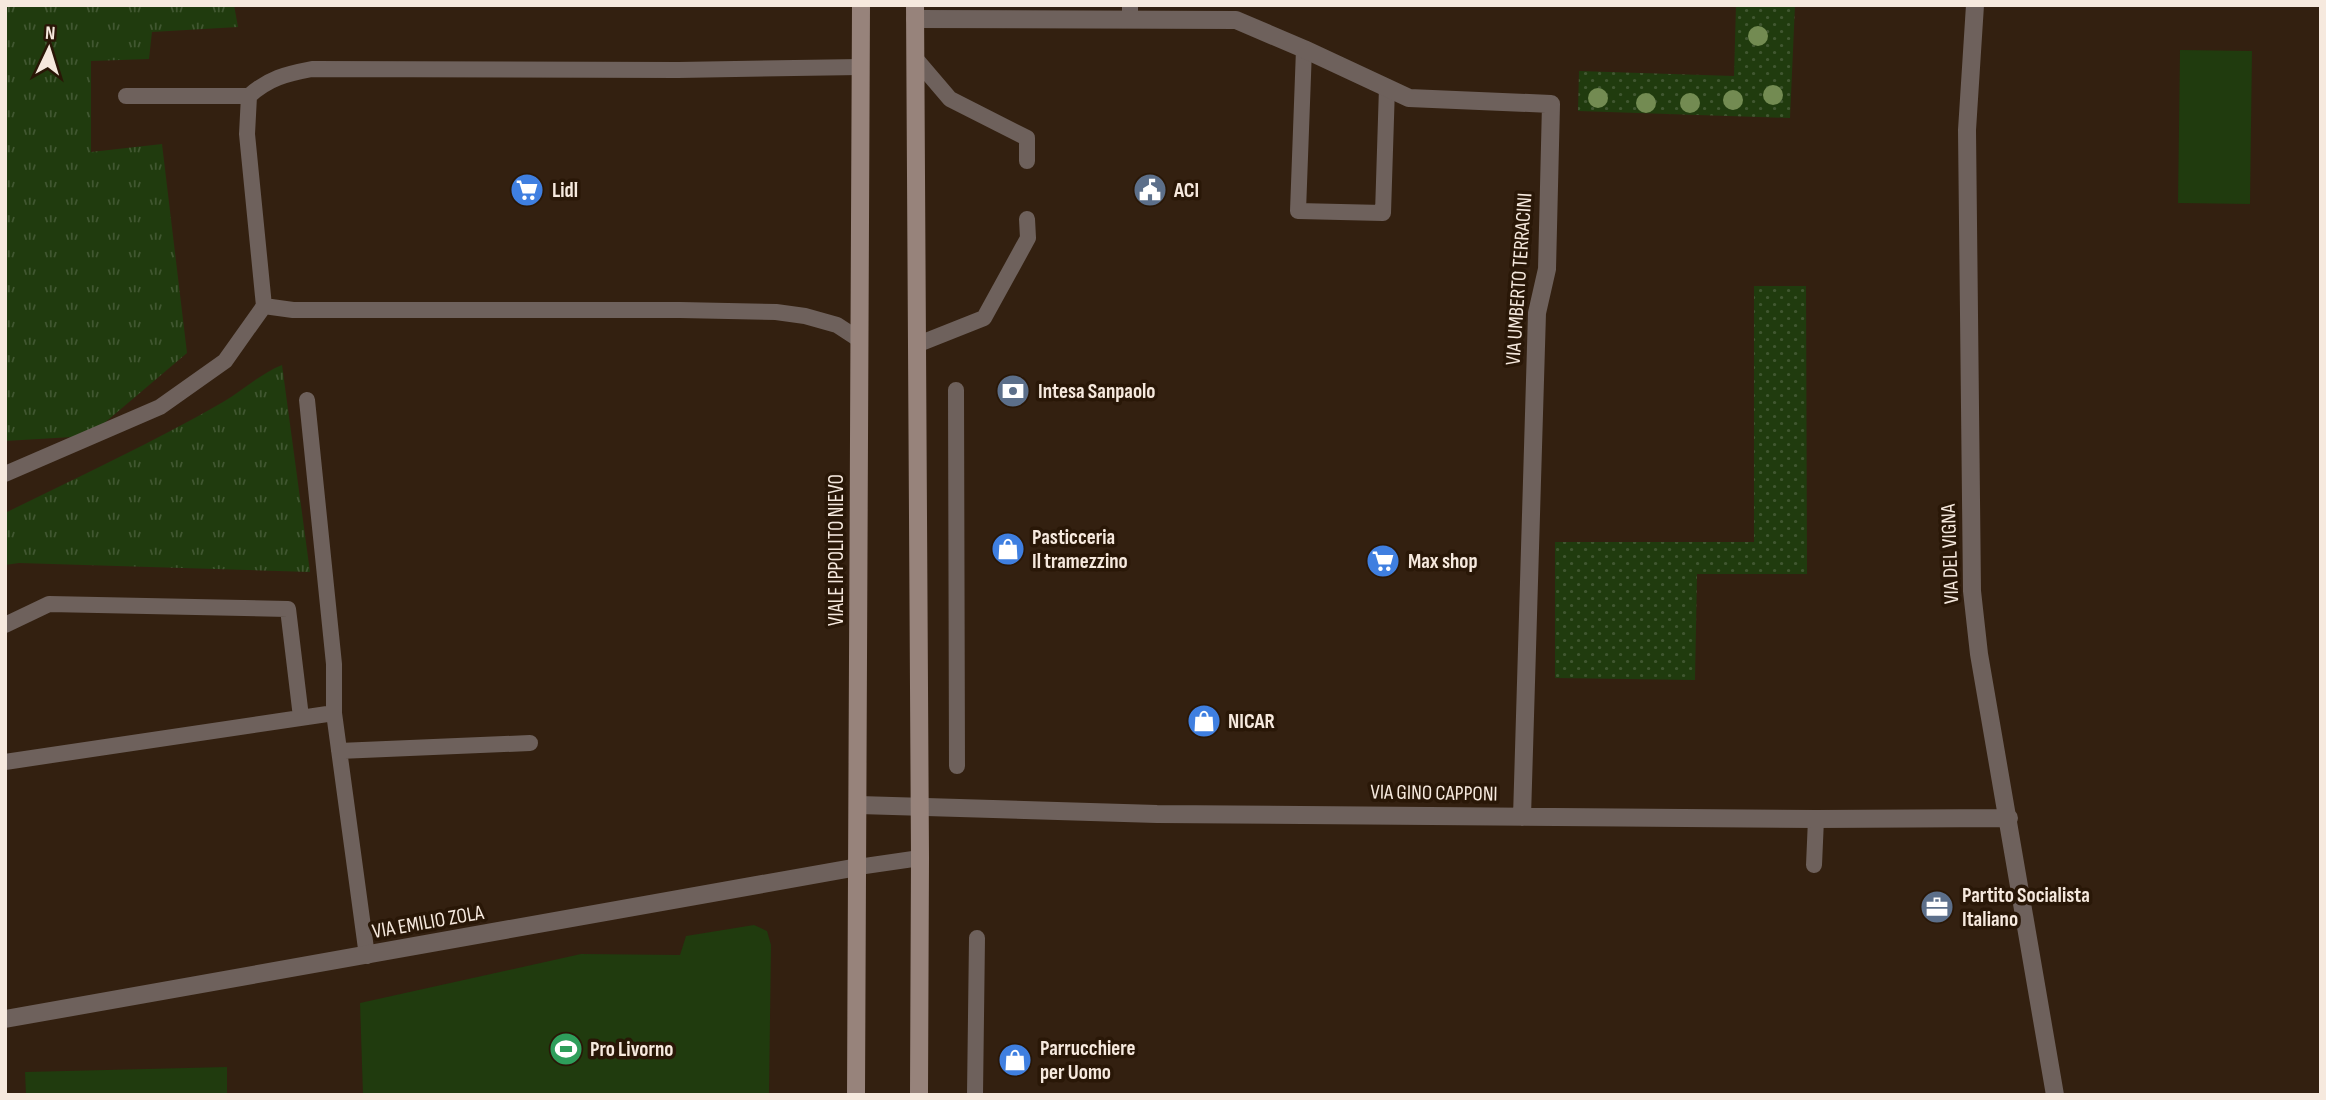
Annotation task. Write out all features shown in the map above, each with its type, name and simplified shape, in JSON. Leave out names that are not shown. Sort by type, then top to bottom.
[{"type":"main road","name":"VIALE IPPOLITO NIEVO","points":[[856,1095],[861,5]]},
{"type":"main road","points":[[915,12],[919,1095]]},
{"type":"street","name":"VIA DEL VIGNA","points":[[1975,5],[1967,130],[1972,591],[1979,654],[2055,1095]]},
{"type":"street","name":"VIA UMBERTO TERRACINI","points":[[915,12],[1130,12],[1236,20],[1409,98],[1551,103],[1547,269],[1537,313],[1522,817]]},
{"type":"street","name":"VIA GINO CAPPONI","points":[[859,805],[1157,814],[2008,818]]},
{"type":"street","name":"VIA EMILIO ZOLA","points":[[5,1019],[858,867]]},
{"type":"lane","points":[[1304,49],[1298,211],[1383,213],[1387,88]]},
{"type":"lane","points":[[915,58],[950,99],[1027,138],[1027,162]]},
{"type":"lane","points":[[126,96],[249,96],[265,82],[312,69],[690,70],[860,67]]},
{"type":"lane","points":[[5,474],[160,407],[225,361],[264,306],[247,135],[249,96]]},
{"type":"lane","points":[[916,345],[984,318],[1028,238],[1027,219]]},
{"type":"lane","points":[[264,306],[293,310],[776,312],[805,316],[837,326],[860,340]]},
{"type":"lane","points":[[956,390],[957,766]]},
{"type":"lane","points":[[307,400],[334,664],[334,713],[367,956]]},
{"type":"lane","points":[[5,625],[49,604],[288,610],[301,717]]},
{"type":"lane","points":[[5,762],[334,713]]},
{"type":"lane","points":[[339,751],[530,743]]},
{"type":"lane","points":[[1814,864],[1816,819]]},
{"type":"lane","points":[[858,867],[920,858]]},
{"type":"lane","points":[[975,1095],[977,938]]},
{"type":"green space","points":[[5,5],[234,5],[238,27],[152,32],[149,59],[91,61],[91,152],[162,144],[187,353],[89,436],[5,441]]},
{"type":"green space","points":[[1736,5],[1795,5],[1790,118],[1578,111],[1579,71],[1734,76]]},
{"type":"green space","points":[[2180,50],[2252,51],[2250,204],[2178,203]]},
{"type":"green space","points":[[1754,286],[1806,286],[1807,574],[1697,574],[1695,680],[1555,678],[1555,542],[1754,542]]},
{"type":"green space","points":[[282,365],[310,572],[19,563],[5,565],[5,513],[169,432]]},
{"type":"green space","name":"Pro Livorno","points":[[754,925],[767,931],[771,945],[769,1095],[363,1095],[360,1003],[581,954],[680,955],[686,936]]},
{"type":"green space","points":[[227,1067],[227,1095],[26,1095],[25,1072]]},
{"type":"place","name":"Lidl","points":[[527,190]]},
{"type":"place","name":"ACI","points":[[1150,190]]},
{"type":"place","name":"Intesa Sanpaolo","points":[[1013,391]]},
{"type":"place","name":"Pasticceria Il tramezzino","points":[[1008,549]]},
{"type":"place","name":"Max shop","points":[[1383,561]]},
{"type":"place","name":"NICAR","points":[[1204,721]]},
{"type":"place","name":"Partito Socialista Italiano","points":[[1937,907]]},
{"type":"place","name":"Pro Livorno","points":[[566,1049]]},
{"type":"place","name":"Parrucchiere per Uomo","points":[[1015,1060]]}]
